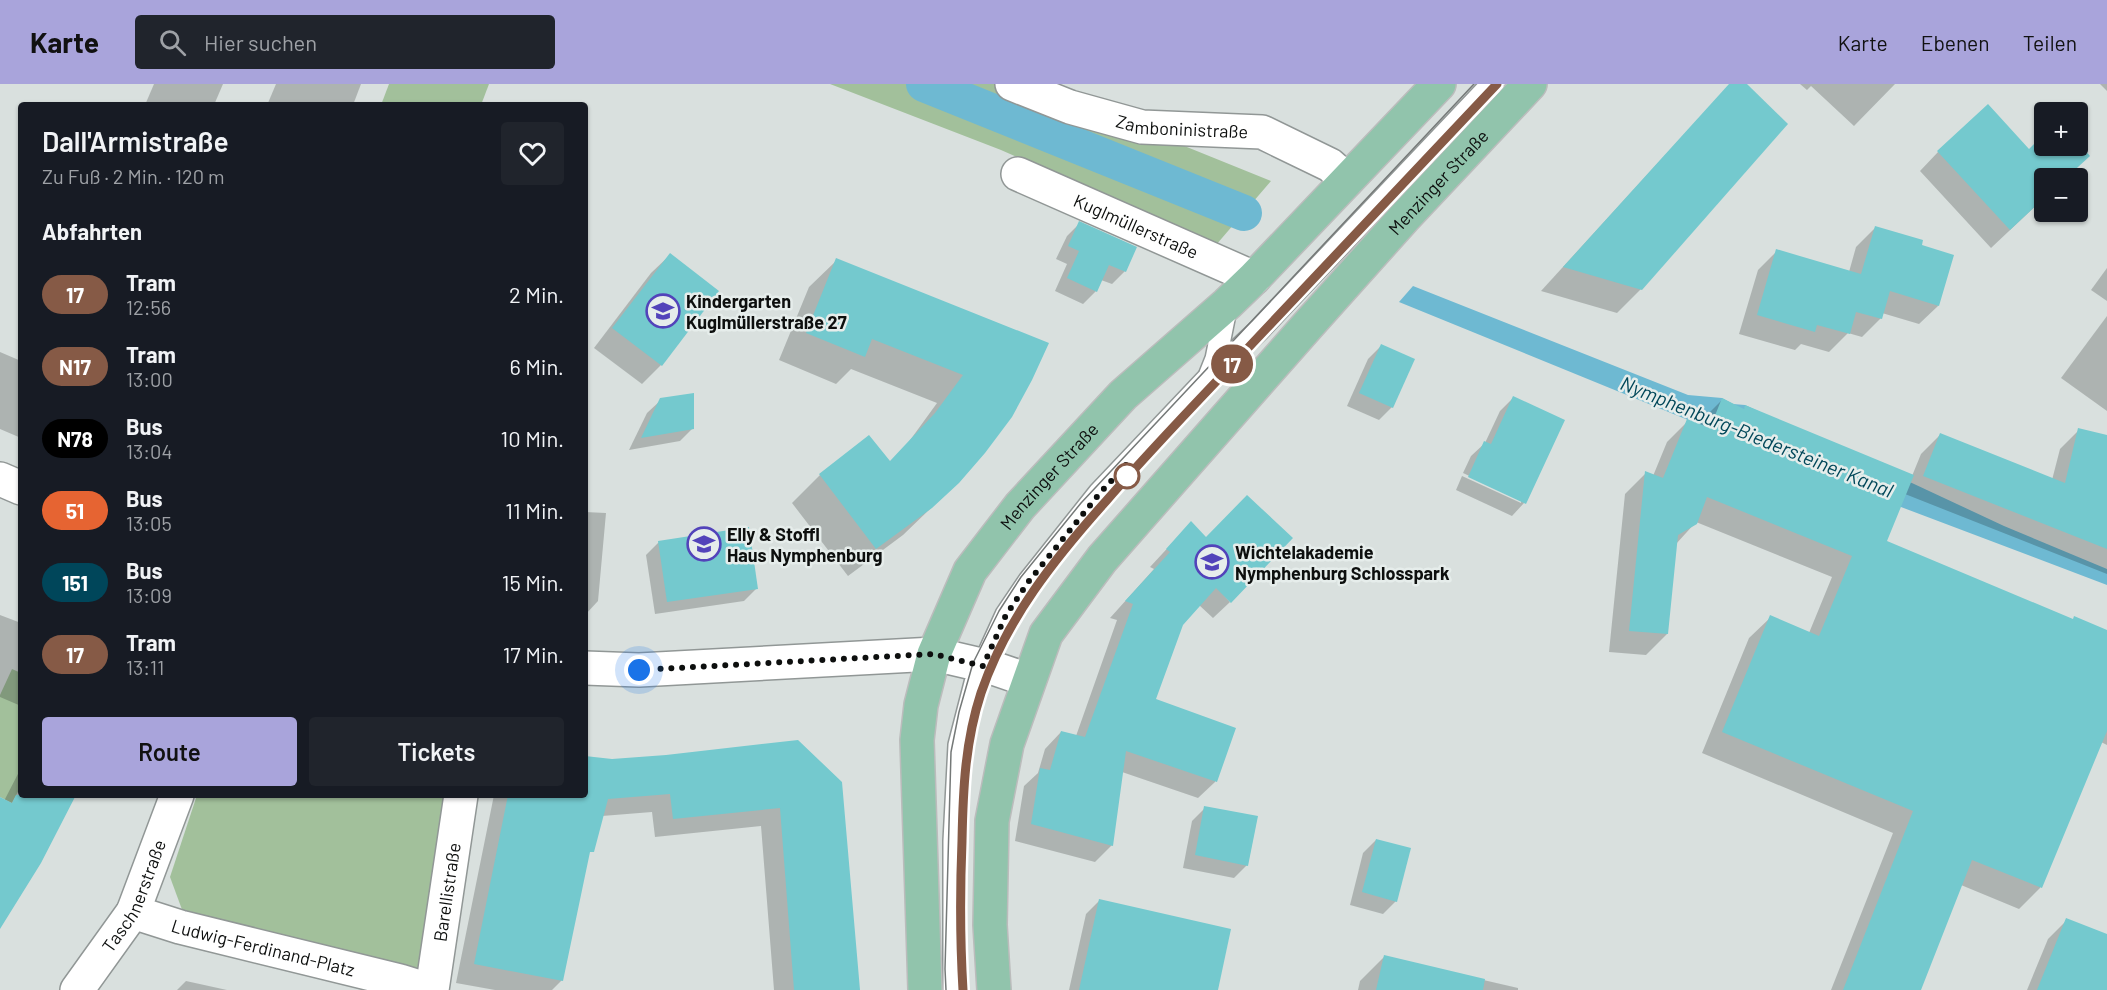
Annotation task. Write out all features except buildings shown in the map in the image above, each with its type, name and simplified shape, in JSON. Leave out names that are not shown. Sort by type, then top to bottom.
[{"type":"main road","name":"Menzinger Straße","points":[[946,989],[917,740],[921,705],[933,654],[970,570],[1020,506],[1123,395],[1254,278],[1438,84]]},
{"type":"main road","name":"Menzinger Straße","points":[[994,990],[990,925],[992,821],[1007,744],[1046,634],[1102,560],[1404,218],[1530,84]]},
{"type":"street","name":"Zamboninistraße","points":[[1012,84],[1070,107],[1142,127],[1262,132],[1330,165],[1347,180]]},
{"type":"street","name":"Kuglmüllerstraße","points":[[1018,174],[1254,278]]},
{"type":"street","points":[[0,479],[18,487]]},
{"type":"street","points":[[588,668],[639,670],[933,654],[1028,680]]},
{"type":"street","name":"Taschnerstraße","points":[[77,990],[133,912],[176,798]]},
{"type":"street","name":"Barellistraße","points":[[430,990],[461,798]]},
{"type":"street","name":"Ludwig-Ferdinand-Platz","points":[[133,912],[180,927],[430,990]]},
{"type":"lane","points":[[946,989],[959,745],[966,714],[983,666],[1006,615],[1029,581],[1100,493],[1209,377],[1259,330],[1492,84]]},
{"type":"lane","points":[[1209,377],[1216,359],[1227,304]]},
{"type":"green space","points":[[389,84],[489,84],[482,102],[382,102]]},
{"type":"green space","points":[[830,84],[1031,84],[1271,181],[1216,245],[1001,150]]},
{"type":"green space","points":[[12,669],[18,672],[18,792],[12,803],[0,797],[0,695]]},
{"type":"green space","points":[[196,798],[449,798],[421,975],[184,915],[170,877]]},
{"type":"water","points":[[1413,286],[1688,395],[1722,398],[1733,404],[1745,405],[2004,526],[2107,569],[2107,585],[1901,507],[1399,302]]},
{"type":"waterway","name":"Nymphenburg-Biedersteiner Kanal","points":[[924,84],[1244,213]]},
{"type":"tram line","points":[[946,990],[951,752],[959,712],[973,663],[999,611],[1021,577],[1081,503],[1474,84]]},
{"type":"tram line","points":[[963,990],[960,918],[961,846],[968,755],[982,689],[1009,629],[1032,591],[1059,554],[1120,483],[1497,84]]},
{"type":"tram line","name":"17","points":[[963,990],[961,875],[966,754],[972,723],[990,667],[1015,619],[1035,587],[1065,547],[1133,470],[1497,84]]},
{"type":"place","name":"Kindergarten Kuglmüllerstraße 27","points":[[663,311]]},
{"type":"place","name":"Elly & Stoffl Haus Nymphenburg","points":[[704,544]]},
{"type":"place","name":"Wichtelakademie Nymphenburg Schlosspark","points":[[1212,562]]},
{"type":"route","points":[[639,670],[933,654],[983,666],[1006,615],[1029,581],[1059,542],[1126,465],[1127,476]]}]
